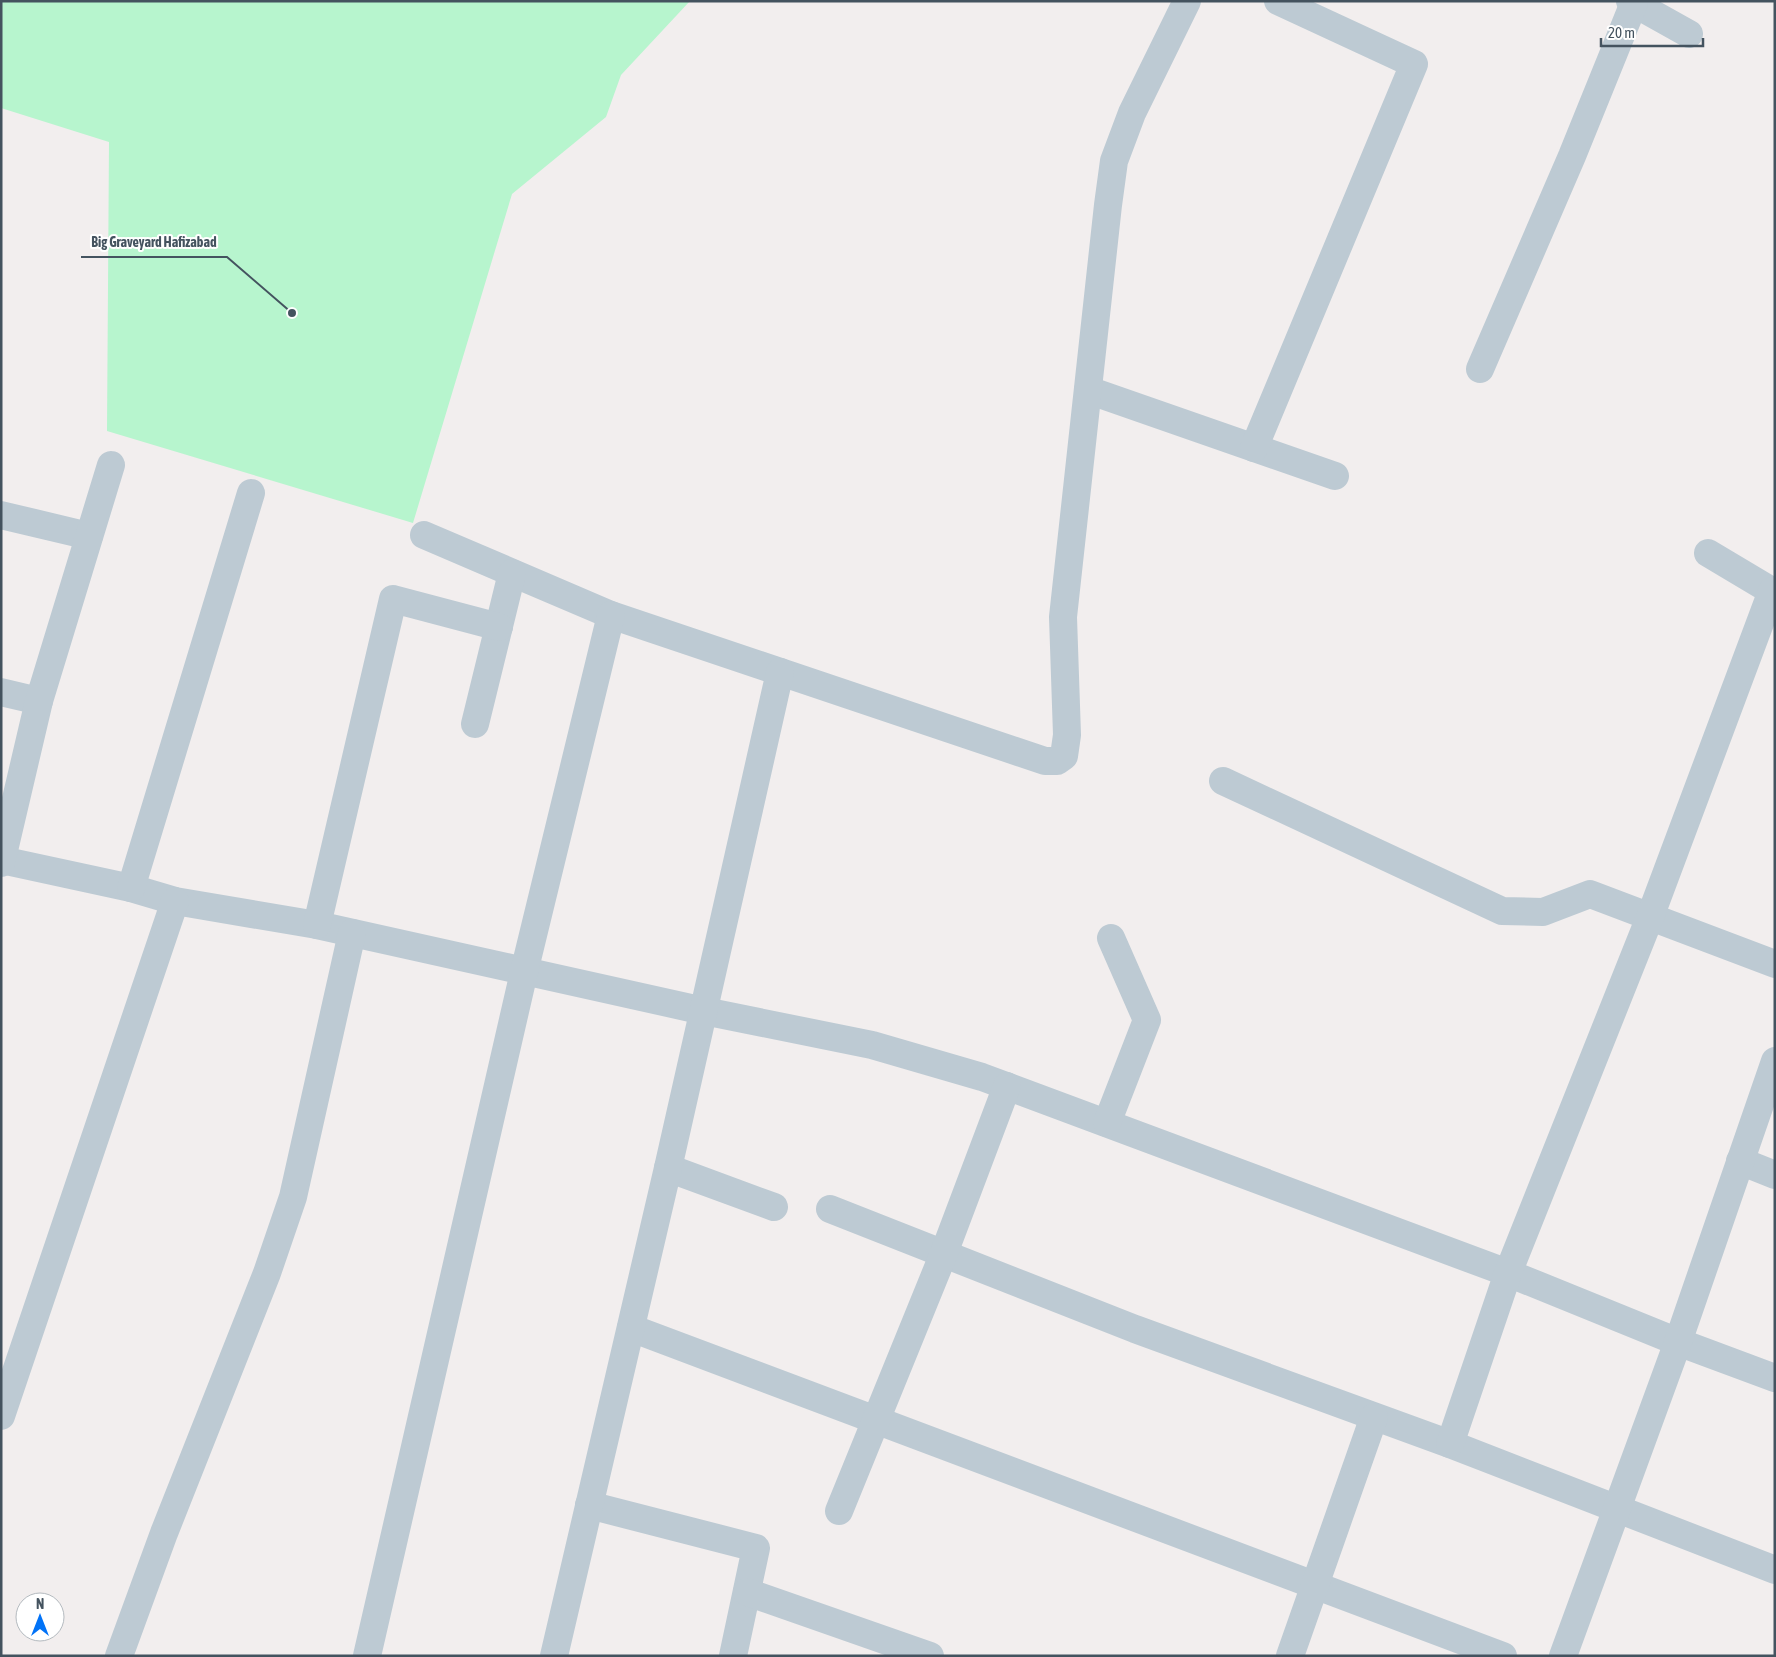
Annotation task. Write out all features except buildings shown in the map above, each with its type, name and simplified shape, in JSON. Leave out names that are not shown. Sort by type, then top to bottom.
[{"type":"street","points":[[424,535],[612,615],[1044,761],[1057,761],[1064,756],[1067,735],[1063,617],[1114,161],[1132,114],[1187,1]]},
{"type":"street","points":[[1254,448],[1414,64],[1278,1]]},
{"type":"street","points":[[1480,370],[1572,156],[1632,2],[1689,34]]},
{"type":"street","points":[[1088,390],[1335,476]]},
{"type":"street","points":[[111,465],[39,701],[2,861],[131,888],[176,901],[317,925],[704,1011],[872,1045],[982,1076],[1508,1273],[1678,1342],[1775,1378]]},
{"type":"street","points":[[131,888],[251,494]]},
{"type":"street","points":[[1,515],[89,536]]},
{"type":"street","points":[[1450,1444],[1508,1273],[1650,917],[1773,592],[1708,553]]},
{"type":"street","points":[[475,724],[512,572]]},
{"type":"street","points":[[317,925],[392,599],[499,627]]},
{"type":"street","points":[[367,1656],[524,972],[612,615]]},
{"type":"street","points":[[554,1656],[668,1168],[780,672]]},
{"type":"street","points":[[1,692],[39,701]]},
{"type":"street","points":[[1223,781],[1502,911],[1544,912],[1590,894],[1775,964]]},
{"type":"street","points":[[1,1416],[176,901]]},
{"type":"street","points":[[119,1656],[164,1533],[267,1273],[293,1197],[352,933]]},
{"type":"street","points":[[1106,1123],[1147,1020],[1111,938]]},
{"type":"street","points":[[1563,1656],[1678,1342],[1775,1061]]},
{"type":"street","points":[[839,1511],[944,1254],[1007,1086]]},
{"type":"street","points":[[1740,1161],[1775,1175]]},
{"type":"street","points":[[668,1168],[774,1207]]},
{"type":"street","points":[[830,1208],[1135,1329],[1450,1444],[1775,1570]]},
{"type":"street","points":[[631,1328],[1504,1656]]},
{"type":"street","points":[[1290,1656],[1374,1417]]},
{"type":"street","points":[[589,1506],[756,1548],[733,1656]]},
{"type":"street","points":[[747,1592],[922,1654]]},
{"type":"green space","points":[[1,1],[690,1],[621,75],[606,117],[512,194],[413,523],[107,431],[109,142],[1,108]]},
{"type":"place","name":"Big Graveyard Hafizabad","points":[[292,313]]}]
